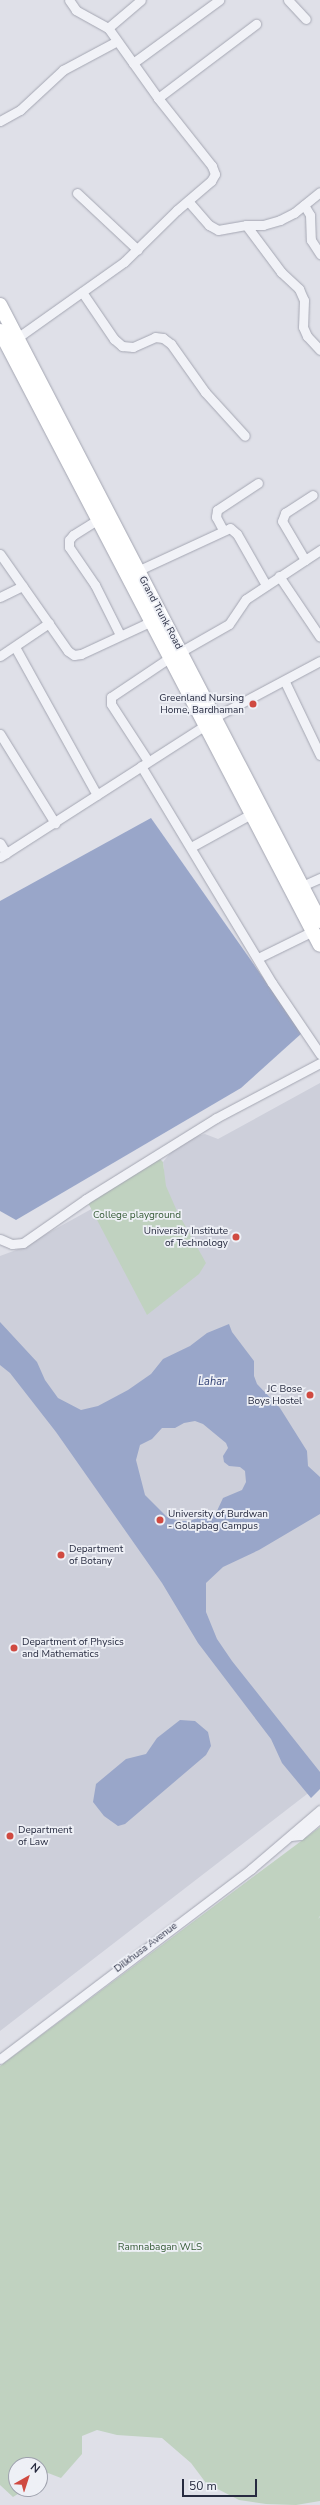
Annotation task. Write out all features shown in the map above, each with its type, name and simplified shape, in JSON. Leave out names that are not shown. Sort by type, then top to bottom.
[{"type":"main road","name":"Grand Trunk Road","points":[[0,305],[137,571],[174,655],[209,722],[302,886],[316,926],[320,944]]},
{"type":"main road","name":"Grand Trunk Road","points":[[0,331],[150,622],[174,655]]},
{"type":"main road","name":"Grand Trunk Road","points":[[209,722],[251,814],[316,926]]},
{"type":"street","points":[[17,338],[138,250],[188,201],[211,181],[213,170],[132,63],[108,28],[76,10],[69,0]]},
{"type":"street","points":[[108,28],[141,0]]},
{"type":"street","points":[[132,63],[219,0]]},
{"type":"street","points":[[288,0],[306,19]]},
{"type":"street","points":[[158,98],[256,24]]},
{"type":"street","points":[[0,121],[20,110],[63,70],[117,41]]},
{"type":"street","points":[[188,201],[209,225],[218,230],[246,224],[263,225],[280,220],[304,205],[320,192]]},
{"type":"street","points":[[77,193],[138,250]]},
{"type":"street","points":[[304,205],[310,215],[311,240],[320,254]]},
{"type":"street","points":[[246,224],[281,272],[299,290],[304,300],[303,327],[307,336],[320,350]]},
{"type":"street","points":[[82,292],[114,339],[122,346],[133,347],[155,337],[163,338],[171,344],[205,392],[245,436]]},
{"type":"street","points":[[223,530],[216,517],[217,510],[258,483]]},
{"type":"street","points":[[305,560],[282,521],[285,513],[313,495]]},
{"type":"street","points":[[97,520],[73,535],[69,540],[69,547],[96,585],[120,635]]},
{"type":"street","points":[[137,571],[230,528],[238,534],[266,585]]},
{"type":"street","points":[[320,550],[246,599],[229,624],[174,655],[111,697],[111,704],[191,847],[272,983],[320,1054]]},
{"type":"street","points":[[0,554],[68,651],[74,654],[81,654],[150,622]]},
{"type":"street","points":[[279,576],[320,637]]},
{"type":"street","points":[[0,597],[23,586]]},
{"type":"street","points":[[0,656],[49,623]]},
{"type":"street","points":[[15,647],[97,795]]},
{"type":"street","points":[[0,843],[3,855],[55,823],[144,763],[209,722],[285,682],[320,661]]},
{"type":"street","points":[[285,682],[320,755]]},
{"type":"street","points":[[0,734],[55,823]]},
{"type":"street","points":[[191,847],[251,814]]},
{"type":"street","points":[[302,886],[320,878]]},
{"type":"street","points":[[258,958],[316,926]]},
{"type":"street","points":[[0,1239],[12,1244],[23,1243],[86,1199],[216,1118],[320,1063]]},
{"type":"street","name":"Dilkhusa Avenue","points":[[0,2060],[291,1836],[320,1810]]},
{"type":"street","name":"Dilkhusa Avenue","points":[[291,1836],[300,1835],[320,1818]]},
{"type":"shaded area","name":"University of Burdwan - Golapbag Campus","points":[[320,1083],[320,1784],[0,2031],[0,1256],[19,1249],[164,1169],[163,1162],[181,1140],[205,1134],[218,1139]]},
{"type":"green space","name":"College playground","points":[[160,1159],[163,1162],[166,1186],[177,1211],[206,1263],[199,1274],[147,1315],[86,1199],[130,1172]]},
{"type":"green space","name":"Ramnabagan WLS","points":[[320,1827],[320,1916],[318,1919],[320,1917],[320,2501],[296,2505],[266,2504],[239,2500],[206,2483],[191,2463],[162,2438],[117,2435],[97,2430],[82,2436],[82,2454],[61,2478],[48,2473],[48,2457],[8,2457],[8,2492],[0,2485],[0,2066]]},
{"type":"water","points":[[151,818],[302,1033],[241,1088],[16,1220],[0,1211],[0,901]]},
{"type":"water","name":"Lahar","points":[[0,1322],[37,1362],[45,1380],[58,1398],[81,1410],[98,1406],[128,1390],[151,1374],[163,1359],[190,1346],[207,1333],[229,1324],[232,1332],[254,1361],[254,1376],[257,1384],[280,1408],[307,1451],[308,1466],[320,1477],[320,1514],[259,1550],[223,1567],[206,1583],[206,1612],[217,1639],[232,1661],[320,1772],[320,1789],[311,1798],[282,1763],[271,1739],[198,1643],[162,1583],[56,1432],[10,1373],[0,1365]],"holes":[[[195,1421],[203,1424],[226,1443],[228,1448],[223,1456],[224,1462],[229,1466],[240,1467],[245,1471],[246,1482],[242,1490],[223,1498],[216,1513],[206,1514],[190,1521],[179,1521],[167,1517],[145,1495],[136,1460],[140,1445],[152,1439],[162,1428],[175,1428],[184,1423]]]},
{"type":"water","points":[[180,1720],[195,1721],[208,1732],[211,1746],[206,1755],[125,1824],[118,1826],[104,1816],[93,1802],[96,1784],[126,1759],[146,1754],[157,1738]]},
{"type":"place","name":"Greenland Nursing Home, Bardhaman","points":[[253,704]]},
{"type":"place","name":"University Institute of Technology","points":[[236,1237]]},
{"type":"place","name":"JC Bose Boys Hostel","points":[[310,1395]]},
{"type":"place","name":"University of Burdwan - Golapbag Campus","points":[[160,1520]]},
{"type":"place","name":"Department of Botany","points":[[61,1555]]},
{"type":"place","name":"Department of Physics and Mathematics","points":[[14,1648]]},
{"type":"place","name":"Department of Law","points":[[10,1836]]}]
